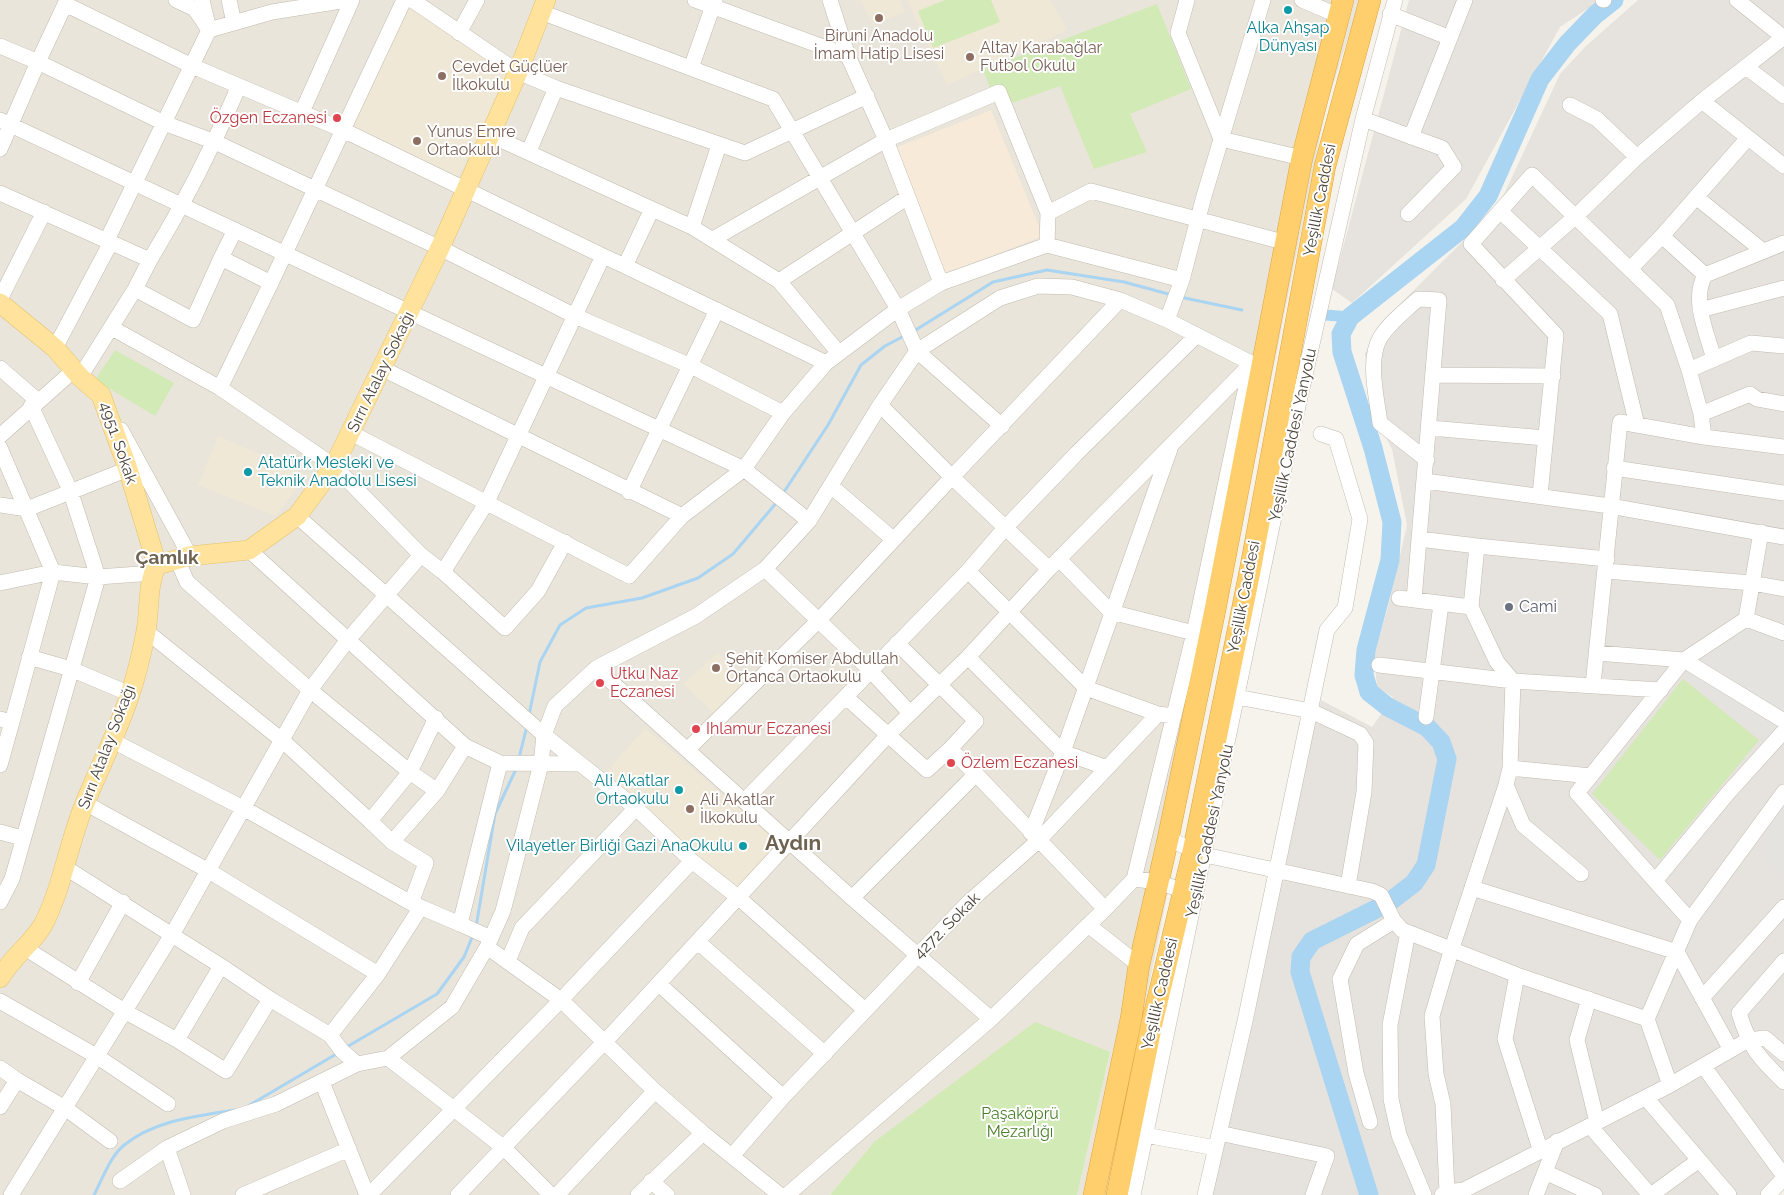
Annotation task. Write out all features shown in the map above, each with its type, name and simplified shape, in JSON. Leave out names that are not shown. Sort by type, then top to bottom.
[{"type":"highway","name":"Yeşillik Caddesi","points":[[1117,1195],[1152,1023],[1190,893],[1199,854],[1325,166],[1370,0]]},
{"type":"highway","name":"Yeşillik Caddesi","points":[[1094,1195],[1131,1019],[1139,965],[1168,839],[1257,364],[1287,243],[1302,158],[1340,8]]},
{"type":"main road","name":"Sırrı Atalay Sokağı","points":[[2,970],[25,948],[42,925],[55,897],[63,866],[85,803],[113,741],[130,694],[146,631],[155,569],[184,557],[249,550],[297,516],[334,466],[440,248],[518,72],[544,6]]},
{"type":"main road","name":"4951. Sokak","points":[[0,303],[55,348],[101,396],[128,469],[155,569]]},
{"type":"street","points":[[176,0],[195,9],[209,30]]},
{"type":"street","points":[[55,348],[109,241],[134,183],[209,30],[202,0]]},
{"type":"street","points":[[229,0],[234,24]]},
{"type":"street","points":[[209,30],[234,24],[270,6],[347,0]]},
{"type":"street","points":[[302,112],[352,0]]},
{"type":"street","points":[[220,388],[404,0]]},
{"type":"street","points":[[412,0],[518,72],[556,88],[745,153],[867,96]]},
{"type":"street","points":[[459,33],[477,0]]},
{"type":"street","points":[[695,0],[714,3],[848,56]]},
{"type":"street","points":[[830,0],[848,56],[886,140],[941,283]]},
{"type":"street","points":[[1187,0],[1178,33],[1221,139]]},
{"type":"street","points":[[1167,320],[1182,280],[1221,139],[1263,0]]},
{"type":"street","points":[[1302,0],[1340,8]]},
{"type":"street","points":[[1411,136],[1465,0]]},
{"type":"street","points":[[1503,280],[1576,216],[1637,157],[1702,101],[1784,37],[1737,0]]},
{"type":"street","points":[[0,149],[5,122],[38,62],[66,2],[192,66],[343,130],[465,191],[826,363]]},
{"type":"street","points":[[691,68],[714,3]]},
{"type":"street","points":[[544,6],[691,68],[773,99],[898,309],[917,351],[1002,426]]},
{"type":"street","points":[[1392,7],[1450,38]]},
{"type":"street","name":"Yeşillik Caddesi Yanyolu","points":[[1199,854],[1237,697],[1286,459],[1363,119],[1392,7]]},
{"type":"street","points":[[0,46],[38,62],[164,123],[215,142],[440,248],[575,316],[691,366],[783,413]]},
{"type":"street","points":[[1746,67],[1784,96]]},
{"type":"street","points":[[0,436],[34,403],[77,373],[112,328],[182,207],[215,142],[239,86]]},
{"type":"street","points":[[529,152],[556,88]]},
{"type":"street","points":[[713,239],[886,140],[999,92],[1048,213],[1047,246]]},
{"type":"street","points":[[1702,101],[1748,140],[1784,166]]},
{"type":"street","points":[[1570,105],[1597,119],[1637,157]]},
{"type":"street","points":[[1363,119],[1442,148],[1454,167],[1408,214]]},
{"type":"street","points":[[5,122],[182,207],[235,230],[744,469],[809,521]]},
{"type":"street","points":[[490,135],[692,227],[713,239],[779,281],[838,352]]},
{"type":"street","points":[[1221,139],[1302,158]]},
{"type":"street","points":[[1630,269],[1748,140]]},
{"type":"street","points":[[692,227],[719,145]]},
{"type":"street","points":[[1540,495],[1556,335],[1471,244],[1532,175],[1667,305],[1701,414],[1704,437]]},
{"type":"street","points":[[1048,213],[1091,191],[1199,218],[1287,243]]},
{"type":"street","points":[[0,193],[150,260]]},
{"type":"street","points":[[779,281],[908,197]]},
{"type":"street","points":[[1696,197],[1762,251]]},
{"type":"street","points":[[625,266],[652,210]]},
{"type":"street","points":[[1500,211],[1610,314],[1637,426]]},
{"type":"street","points":[[0,299],[44,212]]},
{"type":"street","points":[[135,289],[193,320],[235,230]]},
{"type":"street","points":[[1662,236],[1705,275]]},
{"type":"street","points":[[1714,359],[1700,310],[1699,286],[1705,275],[1784,243]]},
{"type":"street","points":[[351,433],[629,576],[682,516],[744,469],[783,413],[826,363],[838,352],[898,309],[941,283],[1047,246],[1182,280]]},
{"type":"street","points":[[444,572],[487,502],[602,256]]},
{"type":"street","points":[[221,258],[271,283]]},
{"type":"street","points":[[120,1181],[167,1148],[223,1121],[276,1104],[357,1064],[388,1058],[452,1007],[489,943],[502,911],[541,764],[544,735],[555,706],[596,668],[696,616],[765,569],[809,521],[880,405],[917,351],[1000,298],[1038,286],[1072,287],[1120,300],[1167,320],[1196,336],[1257,364]]},
{"type":"street","points":[[1700,310],[1784,288]]},
{"type":"street","points":[[1427,460],[1380,423],[1373,372],[1379,340],[1388,328],[1418,299],[1439,300],[1430,428],[1427,460],[1425,481],[1419,539],[1406,599],[1471,607]]},
{"type":"street","points":[[688,748],[819,620],[893,539],[1120,300]]},
{"type":"street","points":[[629,492],[717,310]]},
{"type":"street","points":[[112,328],[220,388],[334,466],[421,555],[444,572],[505,628],[538,591],[564,542]]},
{"type":"street","points":[[744,801],[968,571],[1005,528],[1196,336]]},
{"type":"street","points":[[1688,370],[1751,344],[1784,346]]},
{"type":"street","points":[[458,1195],[502,1147],[606,1042],[792,842],[888,735],[968,657],[1054,564],[1172,442],[1257,364]]},
{"type":"street","points":[[787,1195],[991,1020],[1134,879],[1257,364]]},
{"type":"street","points":[[0,368],[34,403],[70,490],[98,577],[22,838],[12,880],[0,902]]},
{"type":"street","points":[[381,368],[629,492],[682,516]]},
{"type":"street","points":[[1433,375],[1553,376]]},
{"type":"street","points":[[1701,414],[1750,394],[1757,398],[1784,404]]},
{"type":"street","points":[[101,396],[184,557],[187,582],[310,690],[410,772],[437,791]]},
{"type":"street","points":[[880,405],[1005,528],[1054,564],[1111,612],[1194,633]]},
{"type":"street","points":[[1593,685],[1620,422],[1704,437],[1784,447]]},
{"type":"street","points":[[1430,428],[1546,438]]},
{"type":"street","points":[[1205,1195],[1277,870],[1327,630],[1345,608],[1360,519],[1336,440],[1321,434]]},
{"type":"street","points":[[1035,837],[1111,612],[1172,442]]},
{"type":"street","points":[[0,448],[28,509],[53,572],[29,657],[6,721],[0,764]]},
{"type":"street","points":[[1614,468],[1784,493]]},
{"type":"street","points":[[0,505],[28,509],[70,490],[128,469]]},
{"type":"street","points":[[1425,481],[1540,495],[1784,537]]},
{"type":"street","points":[[831,486],[893,539]]},
{"type":"street","points":[[297,516],[544,735],[636,808],[692,861],[739,898],[865,1010]]},
{"type":"street","points":[[1690,920],[1577,793],[1684,660],[1746,620],[1761,532]]},
{"type":"street","points":[[1419,539],[1752,583],[1784,589]]},
{"type":"street","points":[[1477,546],[1471,607],[1497,662],[1513,681],[1510,768],[1432,1016],[1436,1074],[1443,1104],[1444,1193],[1469,1192],[1540,1149],[1646,1098],[1704,1067],[1748,1040],[1765,1038],[1784,1054]]},
{"type":"street","points":[[249,550],[347,641],[436,718],[465,746],[500,763],[579,764]]},
{"type":"street","points":[[11,1195],[126,1012],[173,933],[245,809],[310,690],[347,641],[421,555]]},
{"type":"street","points":[[0,583],[53,572],[98,577],[155,569]]},
{"type":"street","points":[[765,569],[870,670],[910,713]]},
{"type":"street","points":[[968,571],[1086,688],[1158,714],[1174,716]]},
{"type":"street","points":[[1426,717],[1440,604]]},
{"type":"street","points":[[1746,620],[1784,633]]},
{"type":"street","points":[[146,631],[283,741],[392,842],[426,863],[416,905],[378,974],[330,1035]]},
{"type":"street","points":[[846,697],[927,770],[950,749],[976,721],[897,643]]},
{"type":"street","points":[[1597,654],[1684,660],[1784,721]]},
{"type":"street","points":[[29,657],[71,669],[130,694]]},
{"type":"street","points":[[968,657],[1063,752],[1107,768]]},
{"type":"street","points":[[1379,665],[1513,681],[1661,690]]},
{"type":"street","points":[[596,668],[991,1020]]},
{"type":"street","points":[[1237,697],[1311,711],[1360,734],[1366,743],[1364,792],[1348,886]]},
{"type":"street","name":"4272. Sokak","points":[[732,1156],[783,1097],[917,956],[1035,837],[1107,768],[1158,714]]},
{"type":"street","points":[[370,821],[410,772],[436,718]]},
{"type":"street","points":[[1655,881],[1728,793],[1784,731]]},
{"type":"street","points":[[113,741],[245,809],[416,905],[460,924],[489,943],[508,961],[561,1000],[655,1091],[780,1195]]},
{"type":"street","points":[[392,842],[437,791],[465,746]]},
{"type":"street","points":[[950,749],[1105,909]]},
{"type":"street","points":[[460,924],[500,763]]},
{"type":"street","points":[[1510,768],[1591,776]]},
{"type":"street","points":[[852,898],[976,774]]},
{"type":"street","points":[[1506,785],[1524,825],[1581,874]]},
{"type":"street","points":[[1670,1085],[1647,1019],[1690,920],[1782,798]]},
{"type":"street","points":[[85,803],[209,871],[378,974]]},
{"type":"street","points":[[508,961],[522,928],[636,808]]},
{"type":"street","points":[[0,832],[22,838]]},
{"type":"street","points":[[1168,839],[1199,854],[1372,891],[1381,895],[1393,918],[1402,930],[1517,975],[1647,1019]]},
{"type":"street","points":[[322,1082],[368,1195],[561,1000],[692,861]]},
{"type":"street","points":[[63,866],[173,933],[270,999],[330,1035],[342,1051],[357,1064]]},
{"type":"street","points":[[1134,879],[1158,882],[1190,893]]},
{"type":"street","points":[[1472,888],[1677,952],[1732,1050]]},
{"type":"street","name":"Yeşillik Caddesi Yanyolu","points":[[1133,1195],[1190,893]]},
{"type":"street","points":[[78,983],[123,902]]},
{"type":"street","points":[[1702,998],[1784,907]]},
{"type":"street","points":[[1370,1122],[1356,1073],[1340,979],[1357,944],[1393,918]]},
{"type":"street","points":[[1088,925],[1139,965]]},
{"type":"street","points":[[1408,932],[1390,1025],[1391,1099],[1399,1135],[1424,1195]]},
{"type":"street","points":[[698,942],[824,1054]]},
{"type":"street","points":[[25,948],[78,983],[177,1040],[226,1071],[270,999]]},
{"type":"street","points":[[1784,961],[1739,1013],[1748,1040],[1758,1057],[1784,1082]]},
{"type":"street","points":[[177,1040],[221,966]]},
{"type":"street","points":[[1517,975],[1505,1038],[1540,1149]]},
{"type":"street","points":[[659,984],[783,1097]]},
{"type":"street","points":[[1589,999],[1577,1040],[1593,1124],[1650,1195],[1699,1160]]},
{"type":"street","points":[[0,1001],[98,1057],[168,1104]]},
{"type":"street","points":[[1748,1040],[1784,1071]]},
{"type":"street","points":[[388,1058],[455,1108],[502,1147],[551,1195]]},
{"type":"street","points":[[1704,1067],[1784,1177],[1768,1195]]},
{"type":"street","points":[[0,1068],[66,1108],[110,1141]]},
{"type":"street","points":[[0,1107],[17,1080]]},
{"type":"street","points":[[557,1195],[655,1091]]},
{"type":"street","points":[[1646,1098],[1729,1195]]},
{"type":"street","points":[[638,1195],[703,1132]]},
{"type":"street","points":[[1219,1133],[1326,1156],[1313,1195]]},
{"type":"street","points":[[1145,1135],[1216,1148]]},
{"type":"street","points":[[1536,1195],[1557,1141]]},
{"type":"street","points":[[167,1148],[183,1195]]},
{"type":"street","points":[[244,1195],[322,1163],[349,1149]]},
{"type":"street","points":[[1545,1172],[1595,1195]]},
{"type":"street","points":[[651,1181],[667,1195]]},
{"type":"shaded area","points":[[0,0],[1360,0],[1326,107],[1142,1020],[1103,1195],[1077,1195],[1110,1052],[874,1142],[830,1195],[0,1195]]},
{"type":"shaded area","name":"Cevdet Güçlüer İlkokulu","points":[[407,0],[514,72],[457,178],[347,127]]},
{"type":"shaded area","name":"Biruni Anadolu İmam Hatip Lisesi","points":[[860,0],[900,0],[904,12],[874,25]]},
{"type":"shaded area","name":"Altay Karabağlar Futbol Okulu","points":[[907,0],[1050,0],[1067,30],[947,85]]},
{"type":"shaded area","points":[[1409,0],[1601,0],[1560,27],[1466,199],[1352,303],[1332,289]]},
{"type":"shaded area","points":[[1638,0],[1784,0],[1784,1171],[1762,1195],[1200,1195],[1321,700],[1372,727],[1393,697],[1377,687],[1374,655],[1388,607],[1407,525],[1392,449],[1371,410],[1365,353],[1401,303],[1499,205],[1560,74],[1586,46]]},
{"type":"shaded area","points":[[991,110],[1043,236],[944,274],[895,148]]},
{"type":"shaded area","points":[[218,436],[306,475],[276,516],[198,485]]},
{"type":"shaded area","points":[[1747,621],[1784,636],[1784,727],[1765,741],[1683,676]]},
{"type":"shaded area","name":"Şehit Komiser Abdullah Ortanca Ortaokulu","points":[[718,653],[746,683],[714,713],[683,684]]},
{"type":"shaded area","name":"Ali Akatlar İlkokulu","points":[[645,728],[778,842],[737,893],[602,777]]},
{"type":"shaded area","points":[[1780,805],[1784,806],[1784,878],[1767,867],[1761,838]]},
{"type":"green space","points":[[945,0],[991,0],[1000,22],[933,48],[918,11]]},
{"type":"green space","points":[[1157,4],[1191,89],[1130,114],[1147,152],[1094,169],[1060,86],[998,108],[983,70]]},
{"type":"green space","points":[[115,350],[174,383],[155,416],[95,380]]},
{"type":"green space","points":[[1683,679],[1759,740],[1660,860],[1592,794]]},
{"type":"green space","name":"Paşaköprü Mezarlığı","points":[[1035,1022],[1110,1052],[1077,1195],[830,1195],[874,1142]]},
{"type":"waterway","points":[[1369,1195],[1300,972],[1301,957],[1312,941],[1388,903],[1414,883],[1426,865],[1447,759],[1441,742],[1427,727],[1388,707],[1369,692],[1364,675],[1366,650],[1390,560],[1392,522],[1373,448],[1342,352],[1341,334],[1350,317],[1463,228],[1488,196],[1540,79],[1567,44],[1595,15],[1614,0]]},
{"type":"waterway","points":[[914,331],[993,282],[1047,270],[1124,282],[1172,295]]},
{"type":"waterway","points":[[1180,297],[1242,310]]},
{"type":"waterway","points":[[1326,315],[1350,317]]},
{"type":"waterway","points":[[782,495],[828,425],[861,365],[885,346],[906,335]]},
{"type":"waterway","points":[[529,715],[540,662],[560,625],[586,608],[642,598],[698,578],[733,554],[777,502]]},
{"type":"waterway","points":[[519,758],[527,726]]},
{"type":"waterway","points":[[476,927],[495,814],[517,767]]},
{"type":"waterway","points":[[345,1048],[437,994],[464,957],[473,935]]},
{"type":"waterway","points":[[248,1106],[338,1053]]},
{"type":"waterway","points":[[94,1195],[114,1156],[135,1137],[148,1130],[177,1120],[235,1110]]},
{"type":"place","name":"Alka Ahşap Dünyası","points":[[1288,10]]},
{"type":"place","name":"Biruni Anadolu İmam Hatip Lisesi","points":[[879,18]]},
{"type":"place","name":"Altay Karabağlar Futbol Okulu","points":[[970,57]]},
{"type":"place","name":"Cevdet Güçlüer İlkokulu","points":[[442,76]]},
{"type":"place","name":"Özgen Eczanesi","points":[[337,118]]},
{"type":"place","name":"Yunus Emre Ortaokulu","points":[[417,141]]},
{"type":"place","name":"Atatürk Mesleki ve Teknik Anadolu Lisesi","points":[[248,472]]},
{"type":"place","name":"Cami","points":[[1509,607]]},
{"type":"place","name":"Şehit Komiser Abdullah Ortanca Ortaokulu","points":[[716,668]]},
{"type":"place","name":"Utku Naz Eczanesi","points":[[600,683]]},
{"type":"place","name":"Ihlamur Eczanesi","points":[[696,729]]},
{"type":"place","name":"Özlem Eczanesi","points":[[951,763]]},
{"type":"place","name":"Ali Akatlar Ortaokulu","points":[[679,790]]},
{"type":"place","name":"Ali Akatlar İlkokulu","points":[[690,809]]},
{"type":"place","name":"Vilayetler Birliği Gazi AnaOkulu","points":[[743,846]]},
{"type":"district","name":"Çamlık","points":[[167,558]]},
{"type":"district","name":"Aydın","points":[[793,844]]}]
